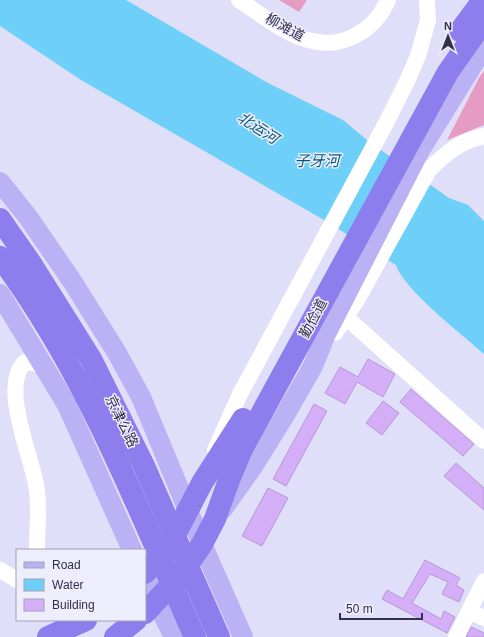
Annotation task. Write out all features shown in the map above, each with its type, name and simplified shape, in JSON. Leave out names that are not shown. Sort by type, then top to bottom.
[{"type":"highway","name":"勤俭道","points":[[147,590],[162,554],[188,511],[202,483],[348,255],[430,78],[454,39],[483,0]]},
{"type":"highway","name":"勤俭道","points":[[147,590],[177,579],[202,544],[215,519],[228,480],[242,449],[448,72],[484,21]]},
{"type":"highway","name":"京津公路","points":[[0,219],[32,265],[91,359],[144,466],[219,637]]},
{"type":"highway","name":"京津公路","points":[[0,257],[14,276],[74,372],[103,428],[195,637]]},
{"type":"highway","points":[[48,637],[83,621]]},
{"type":"highway","points":[[115,637],[135,621]]},
{"type":"main road","points":[[215,519],[254,465],[342,314],[348,255],[419,152],[484,47]]},
{"type":"main road","points":[[0,182],[28,217],[72,281],[117,353],[141,397],[202,544],[243,637]]},
{"type":"main road","points":[[0,294],[50,375],[88,448],[130,546]]},
{"type":"main road","points":[[177,579],[198,581],[215,592],[232,612]]},
{"type":"main road","points":[[147,590],[174,637]]},
{"type":"street","name":"柳滩道","points":[[239,0],[295,36],[324,44],[354,37],[364,31],[384,10],[388,0]]},
{"type":"street","points":[[427,0],[428,20]]},
{"type":"street","points":[[348,255],[385,125],[418,56],[428,20],[438,0]]},
{"type":"street","points":[[348,255],[443,155],[462,143],[484,136]]},
{"type":"street","points":[[342,314],[484,441]]},
{"type":"street","points":[[37,549],[36,486],[16,408],[14,388],[16,374],[19,367],[25,362],[32,362],[39,365],[50,375]]},
{"type":"street","points":[[0,570],[16,579]]},
{"type":"street","points":[[456,637],[484,581]]},
{"type":"street","points":[[469,611],[484,618]]},
{"type":"shaded area","points":[[279,0],[307,0],[299,12]]},
{"type":"shaded area","points":[[484,71],[484,125],[447,140],[480,76]]},
{"type":"water","name":"子牙河","points":[[0,0],[126,0],[268,83],[343,120],[368,141],[449,198],[468,205],[484,221],[484,354],[435,312],[410,287],[396,265],[324,220],[81,80],[0,26]]},
{"type":"building","points":[[368,359],[395,374],[383,397],[357,382],[345,404],[325,393],[340,367],[358,377]]},
{"type":"building","points":[[411,389],[474,444],[463,456],[400,402]]},
{"type":"building","points":[[383,401],[399,413],[382,435],[366,423]]},
{"type":"building","points":[[314,404],[327,411],[286,486],[273,479]]},
{"type":"building","points":[[456,463],[484,488],[484,510],[444,476]]},
{"type":"building","points":[[268,488],[288,498],[262,546],[242,536]]},
{"type":"building","points":[[425,560],[460,578],[456,585],[464,590],[459,602],[442,594],[448,582],[430,574],[412,603],[441,619],[444,611],[455,617],[447,633],[382,599],[387,590],[403,599]]},
{"type":"building","points":[[471,627],[484,633],[484,637],[466,637]]},
{"type":"water label","name":"北运河","points":[[258,128]]}]
